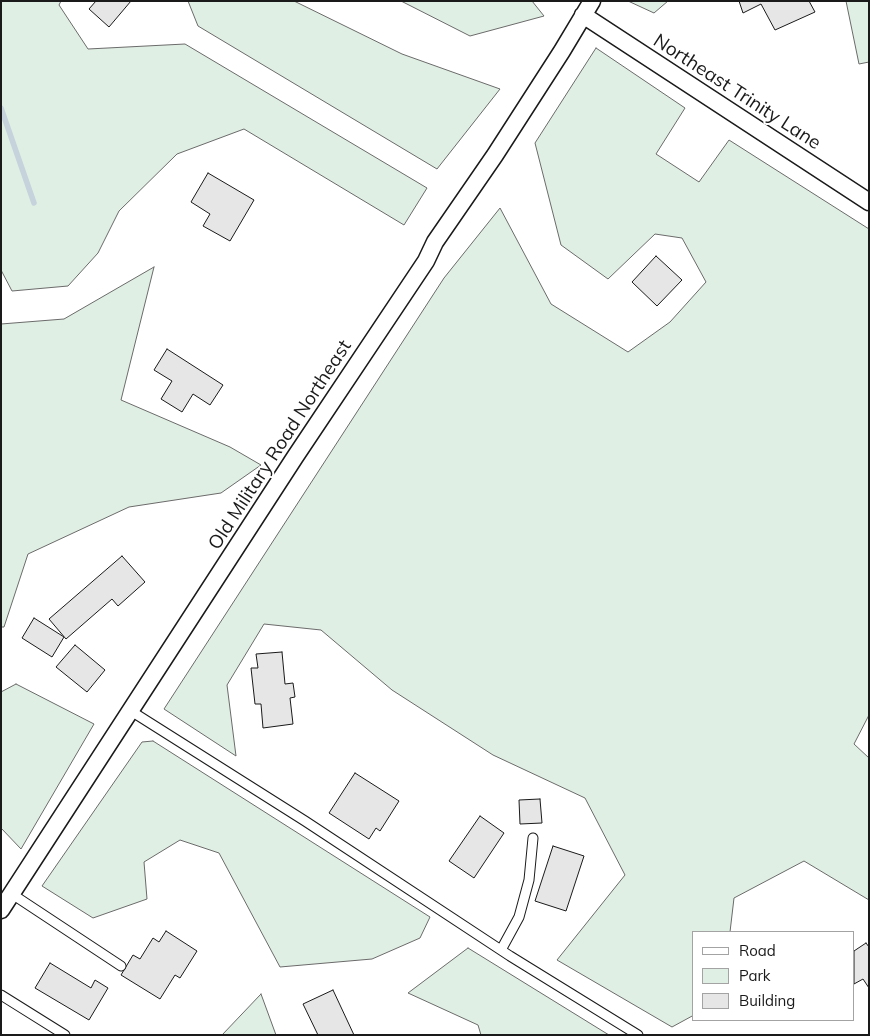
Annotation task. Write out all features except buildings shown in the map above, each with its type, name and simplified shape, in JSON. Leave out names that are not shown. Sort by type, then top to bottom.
[{"type":"street","name":"Old Military Road Northeast","points":[[1,910],[295,458],[426,261],[435,242],[510,131],[592,1]]},
{"type":"street","name":"Northeast Trinity Lane","points":[[582,15],[869,202]]},
{"type":"lane","points":[[131,711],[501,950],[638,1035]]},
{"type":"lane","points":[[501,950],[519,917],[529,880],[533,838]]},
{"type":"lane","points":[[12,894],[121,966]]},
{"type":"lane","points":[[1,995],[65,1035]]},
{"type":"green space","points":[[1,1],[61,1],[59,5],[88,49],[185,44],[427,188],[404,225],[244,129],[177,154],[119,211],[98,253],[68,286],[12,291],[1,270]]},
{"type":"green space","points":[[188,1],[294,1],[402,54],[500,89],[437,169],[198,26]]},
{"type":"green space","points":[[401,1],[532,1],[544,16],[470,36]]},
{"type":"green space","points":[[628,1],[668,1],[654,13]]},
{"type":"green space","points":[[846,1],[869,1],[869,62],[859,64]]},
{"type":"green space","points":[[596,48],[685,108],[656,154],[699,182],[729,140],[869,229],[869,715],[854,744],[869,758],[869,900],[804,861],[734,898],[730,931],[692,931],[692,1016],[672,1027],[557,960],[625,875],[585,798],[493,755],[392,690],[321,630],[264,624],[227,685],[236,756],[164,709],[444,278],[500,208],[551,304],[628,352],[670,322],[706,282],[682,238],[655,234],[608,279],[561,245],[535,143]]},
{"type":"green space","points":[[154,267],[121,400],[230,447],[261,465],[221,493],[129,507],[28,554],[4,627],[1,627],[1,324],[64,319]]},
{"type":"green space","points":[[16,684],[94,724],[21,849],[1,828],[1,692]]},
{"type":"green space","points":[[153,741],[430,917],[420,938],[372,959],[280,967],[219,853],[180,840],[144,862],[147,899],[93,918],[42,886],[142,742]]},
{"type":"green space","points":[[468,948],[609,1035],[481,1035],[478,1025],[408,993]]},
{"type":"green space","points":[[261,994],[276,1035],[222,1035]]},
{"type":"waterway","points":[[1,108],[34,203]]}]
